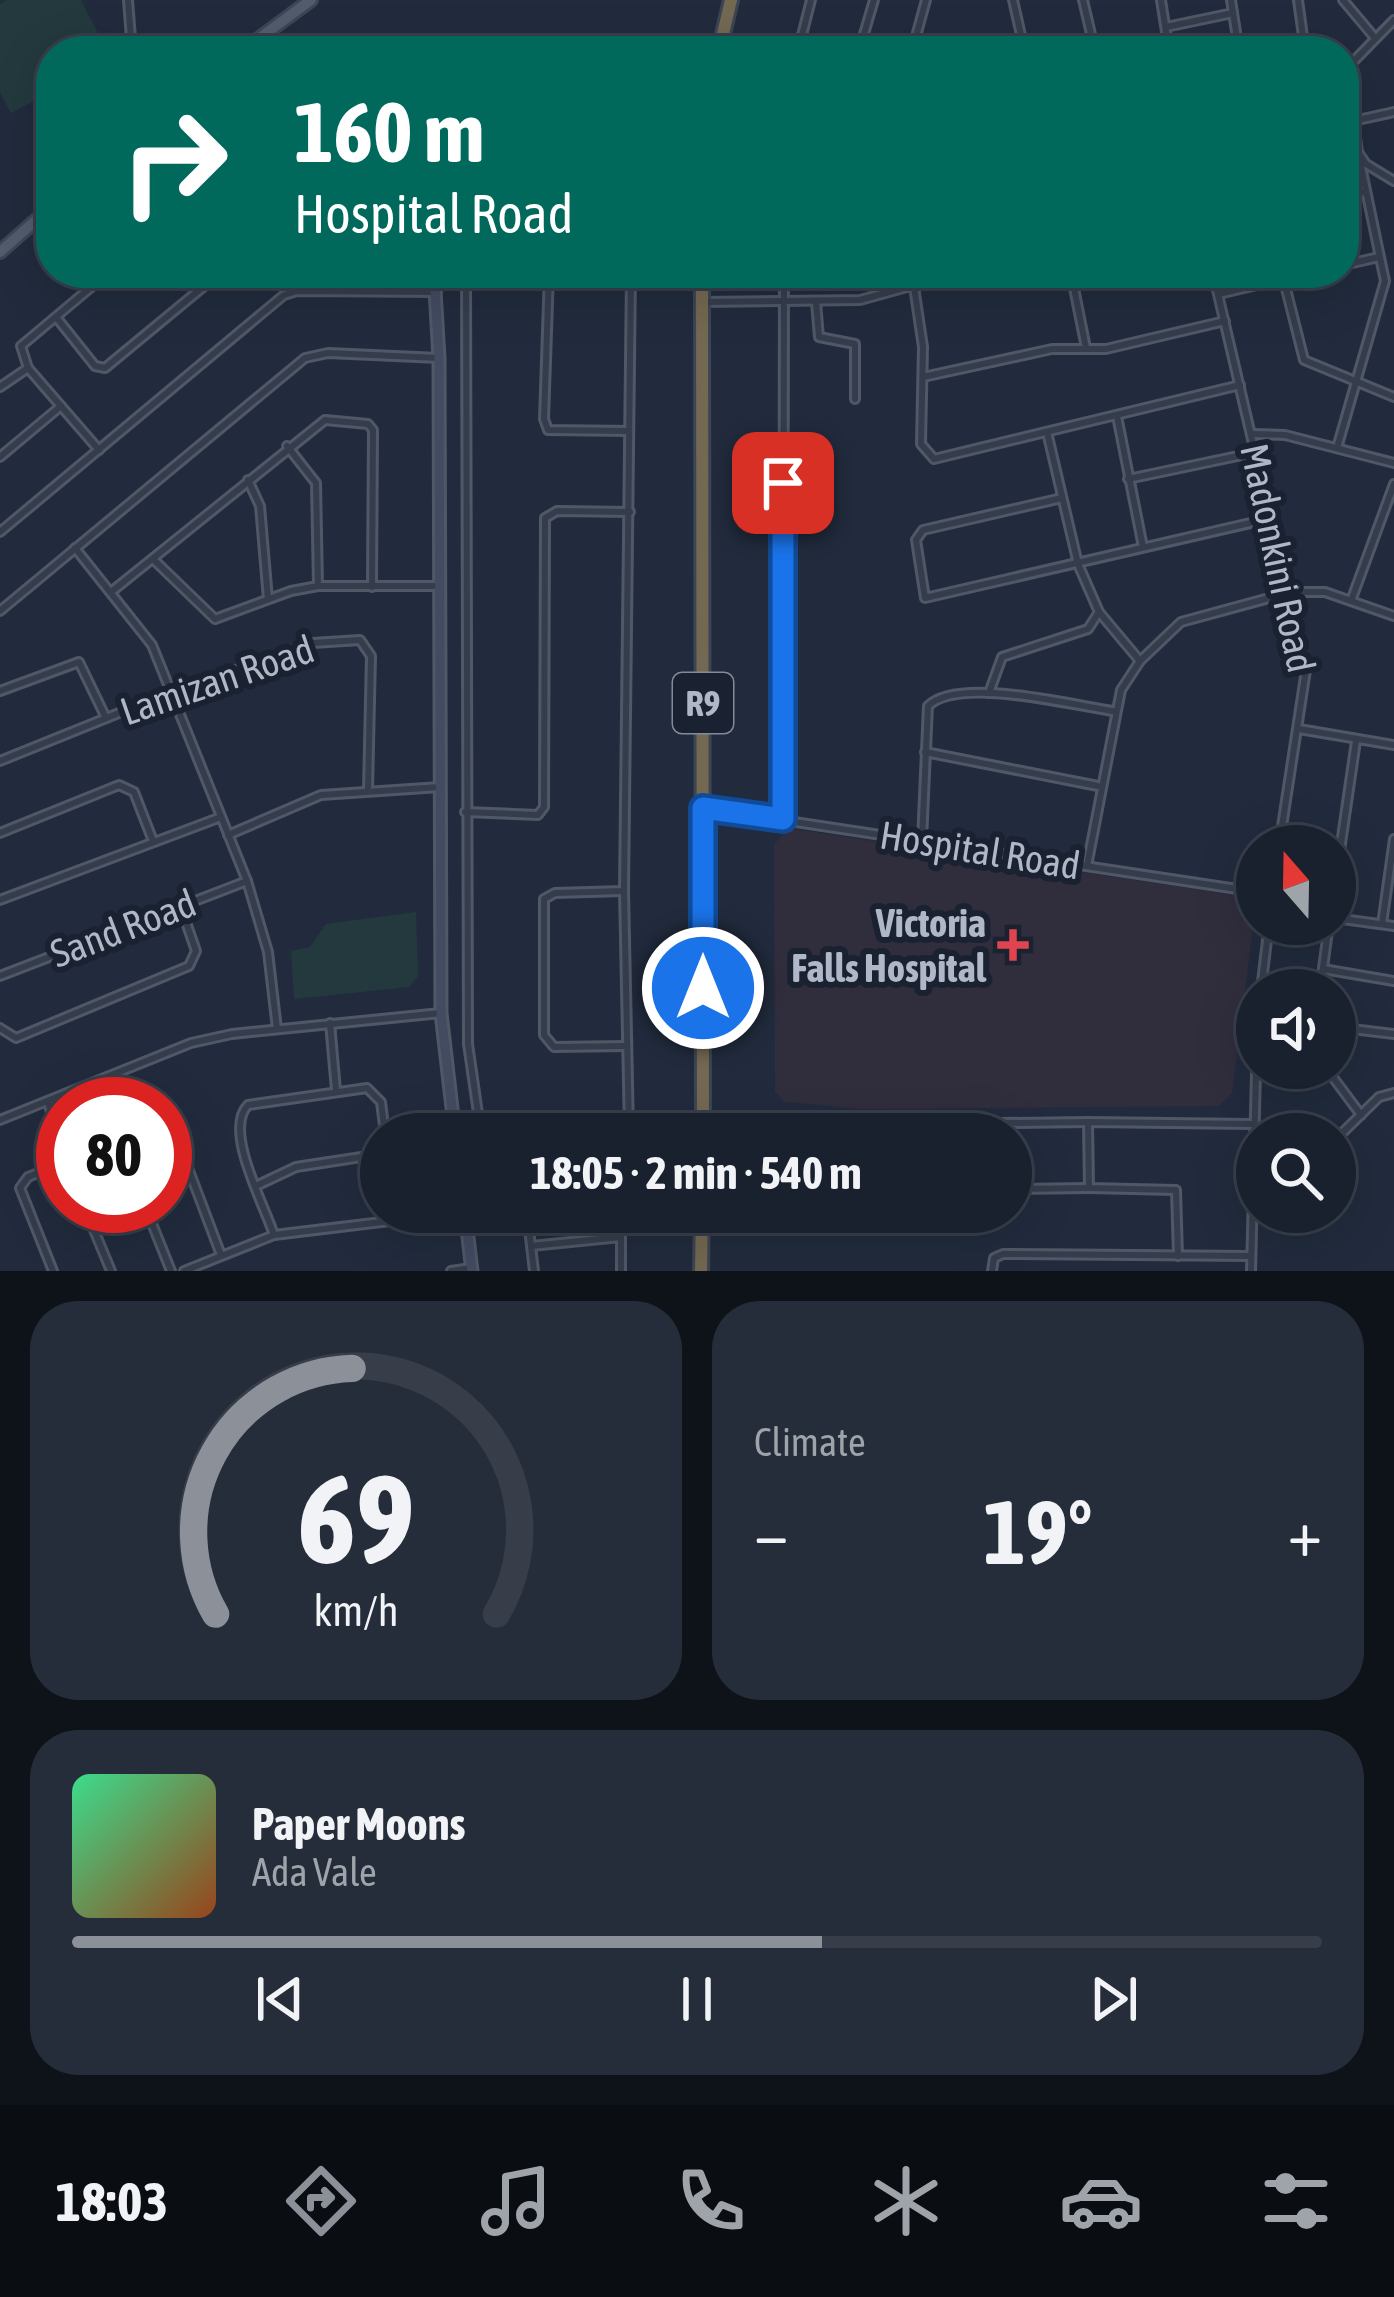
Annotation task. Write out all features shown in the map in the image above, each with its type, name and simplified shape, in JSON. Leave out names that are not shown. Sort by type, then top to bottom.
[{"type":"highway","points":[[723,36],[731,0]]},
{"type":"highway","name":"R9","points":[[702,288],[703,1113]]},
{"type":"highway","points":[[701,1271],[702,1233]]},
{"type":"main road","points":[[262,36],[311,0]]},
{"type":"main road","points":[[0,252],[36,220]]},
{"type":"street","points":[[128,0],[131,36]]},
{"type":"street","points":[[802,36],[811,0]]},
{"type":"street","points":[[863,36],[874,0]]},
{"type":"street","points":[[916,36],[926,0]]},
{"type":"street","points":[[1013,0],[1020,36]]},
{"type":"street","points":[[1083,0],[1091,36]]},
{"type":"street","points":[[1161,0],[1167,36]]},
{"type":"street","points":[[1231,0],[1237,36]]},
{"type":"street","points":[[1298,0],[1303,36]]},
{"type":"street","points":[[1343,0],[1375,38]]},
{"type":"street","points":[[1166,27],[1233,13]]},
{"type":"street","points":[[1359,55],[1394,20]]},
{"type":"street","points":[[1359,119],[1394,112]]},
{"type":"street","points":[[1359,153],[1394,181]]},
{"type":"street","points":[[1336,448],[1390,283],[1379,257],[1359,157]]},
{"type":"street","points":[[1359,193],[1366,192]]},
{"type":"street","points":[[1359,262],[1379,257]]},
{"type":"street","points":[[90,288],[21,346],[28,368],[99,449]]},
{"type":"street","points":[[56,317],[95,366],[105,368],[202,288]]},
{"type":"street","points":[[436,288],[440,358],[441,1013],[453,1113]]},
{"type":"street","points":[[466,288],[468,1044],[478,1113]]},
{"type":"street","points":[[548,288],[544,419],[548,430],[629,431]]},
{"type":"street","points":[[629,1113],[624,891],[631,288]]},
{"type":"street","points":[[783,819],[784,288]]},
{"type":"street","points":[[702,302],[860,300],[900,288]]},
{"type":"street","points":[[914,288],[921,444],[934,459],[1240,385]]},
{"type":"street","points":[[1074,288],[1086,348]]},
{"type":"street","name":"Madonkini Road","points":[[1218,288],[1306,670],[1283,825]]},
{"type":"street","points":[[1219,294],[1240,288]]},
{"type":"street","points":[[1285,288],[1304,360],[1394,397]]},
{"type":"street","points":[[0,532],[284,295],[436,292]]},
{"type":"street","points":[[816,302],[819,337],[855,344],[855,398]]},
{"type":"street","points":[[921,377],[1052,349],[1106,349],[1225,321]]},
{"type":"street","points":[[0,611],[305,358],[328,353],[440,358]]},
{"type":"street","points":[[0,387],[28,368]]},
{"type":"street","points":[[0,457],[61,406]]},
{"type":"street","points":[[1117,415],[1144,548]]},
{"type":"street","points":[[111,592],[325,420],[371,426],[372,587]]},
{"type":"street","points":[[1047,432],[1078,564],[1099,612],[1140,661]]},
{"type":"street","points":[[1252,434],[1285,434],[1394,463]]},
{"type":"street","points":[[287,446],[316,483],[318,586]]},
{"type":"street","points":[[1128,479],[1257,452]]},
{"type":"street","points":[[248,480],[260,506],[268,600]]},
{"type":"street","points":[[1352,601],[1394,484]]},
{"type":"street","points":[[1062,498],[923,530],[916,540],[925,598],[1272,518]]},
{"type":"street","points":[[465,812],[538,814],[544,806],[545,518],[557,512],[630,512]]},
{"type":"street","points":[[75,548],[152,645],[247,881],[268,952],[277,1029]]},
{"type":"street","points":[[154,559],[208,618],[223,619],[318,586],[437,586]]},
{"type":"street","points":[[1087,866],[1113,711],[1140,661],[1181,622],[1291,592],[1325,592],[1394,616]]},
{"type":"street","points":[[989,693],[1002,657],[1088,629],[1099,612]]},
{"type":"street","name":"Lamizan Road","points":[[0,761],[170,693],[313,643],[360,640],[371,656],[368,790]]},
{"type":"street","points":[[0,691],[80,662],[106,718]]},
{"type":"street","points":[[922,841],[932,701],[950,692],[989,693],[1113,711]]},
{"type":"street","points":[[1299,729],[1394,746]]},
{"type":"street","points":[[1344,825],[1356,740]]},
{"type":"street","points":[[925,752],[1100,786]]},
{"type":"street","points":[[0,833],[127,785],[153,842]]},
{"type":"street","points":[[228,835],[321,795],[440,787]]},
{"type":"street","name":"Hospital Road","points":[[703,808],[1236,889]]},
{"type":"street","points":[[0,900],[221,817]]},
{"type":"street","points":[[1382,924],[1394,839]]},
{"type":"street","name":"Sand Road","points":[[0,976],[247,881]]},
{"type":"street","points":[[624,891],[555,893],[544,899],[544,1035],[554,1047],[627,1046]]},
{"type":"street","points":[[0,1028],[16,1038],[189,966],[196,951],[180,905]]},
{"type":"street","points":[[1356,922],[1394,926]]},
{"type":"street","points":[[1323,969],[1328,945]]},
{"type":"street","points":[[1356,975],[1394,981]]},
{"type":"street","points":[[109,1077],[191,1043],[277,1029],[441,1013]]},
{"type":"street","points":[[330,1023],[336,1090]]},
{"type":"street","points":[[1356,1029],[1394,1034]]},
{"type":"street","points":[[274,1235],[237,1137],[241,1113],[259,1101],[367,1088],[377,1094],[381,1113]]},
{"type":"street","points":[[1341,1089],[1361,1115]]},
{"type":"street","points":[[1356,1120],[1378,1097],[1394,1094]]},
{"type":"street","points":[[0,1120],[36,1106]]},
{"type":"street","points":[[1032,1123],[1236,1124]]},
{"type":"street","points":[[1088,1123],[1089,1188]]},
{"type":"street","points":[[258,1185],[296,1167],[360,1157]]},
{"type":"street","points":[[36,1174],[20,1188],[36,1228]]},
{"type":"street","points":[[192,1179],[220,1255]]},
{"type":"street","points":[[1032,1189],[1176,1190],[1178,1256]]},
{"type":"street","points":[[184,1271],[274,1235],[360,1225]]},
{"type":"street","points":[[38,1233],[53,1271]]},
{"type":"street","points":[[95,1233],[111,1271]]},
{"type":"street","points":[[156,1233],[171,1271]]},
{"type":"street","points":[[451,1271],[472,1269],[468,1233]]},
{"type":"street","points":[[529,1233],[534,1271]]},
{"type":"street","points":[[1251,1271],[1252,1233]]},
{"type":"street","points":[[531,1246],[621,1237],[621,1271]]},
{"type":"street","points":[[992,1271],[994,1258],[1003,1253],[1251,1256]]},
{"type":"shaded area","name":"Victoria Falls Hospital","points":[[787,828],[1236,895],[1236,945],[1251,945],[1248,969],[1236,969],[1232,1093],[1219,1106],[860,1109],[785,1102],[775,1092],[774,845]]},
{"type":"green space","points":[[7,0],[81,0],[99,36],[36,36],[36,100],[11,113],[0,92],[0,4]]},
{"type":"green space","points":[[416,912],[418,976],[409,987],[294,999],[291,951],[310,947],[326,924]]},
{"type":"place","name":"Victoria Falls Hospital","points":[[1013,945]]},
{"type":"route","points":[[703,988],[703,808],[783,819],[783,483]]}]
